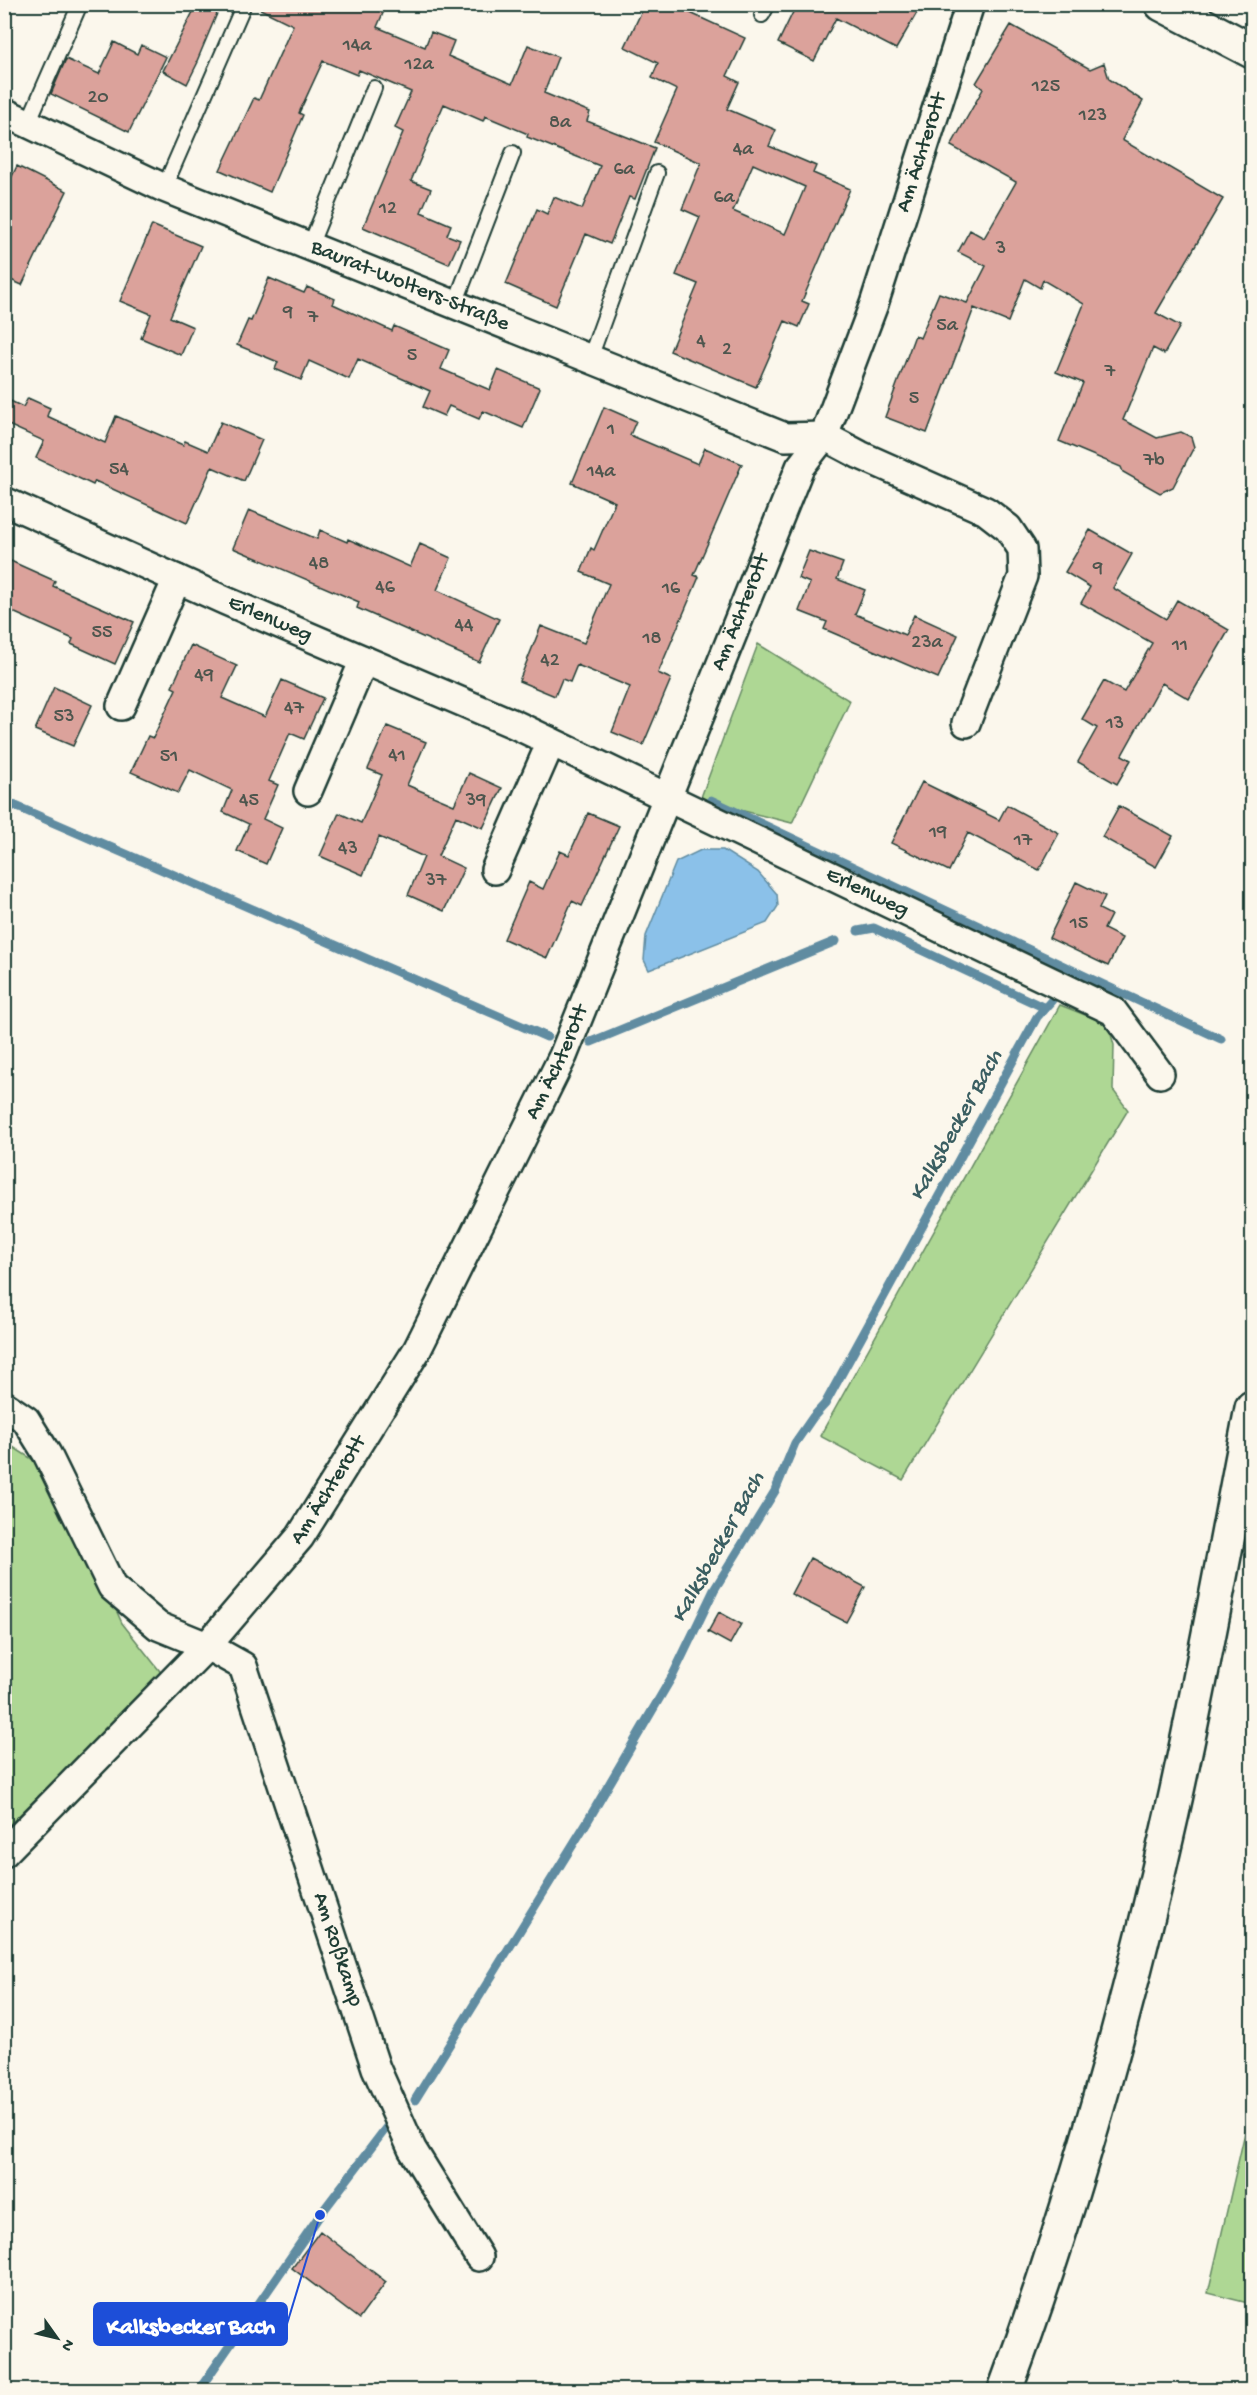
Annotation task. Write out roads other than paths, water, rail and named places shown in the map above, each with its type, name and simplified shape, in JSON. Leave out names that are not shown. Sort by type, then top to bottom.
[{"type":"main road","points":[[1162,4],[1252,51]]},
{"type":"main road","points":[[1005,2391],[1076,2182],[1139,1953],[1172,1811],[1252,1410]]},
{"type":"street","name":"Am Ächterott","points":[[4,1853],[207,1646],[300,1537],[417,1350],[563,1056],[800,467],[824,436],[874,304],[970,4]]},
{"type":"street","name":"Baurat-Wolters-Straße","points":[[16,118],[164,188],[785,437],[824,436]]},
{"type":"street","points":[[824,436],[860,455],[986,512],[1008,528],[1022,549],[1023,576],[966,723]]},
{"type":"street","name":"Erlenweg","points":[[4,501],[551,742],[1113,1011],[1160,1074]]},
{"type":"street","points":[[121,706],[177,579]]},
{"type":"street","points":[[308,791],[364,660]]},
{"type":"street","points":[[495,870],[551,742]]},
{"type":"street","points":[[4,1405],[26,1420],[47,1454],[112,1587],[158,1626],[207,1646]]},
{"type":"street","name":"Am Roßkamp","points":[[207,1646],[243,1666],[376,2068],[412,2149],[478,2257]]},
{"type":"lane","points":[[16,118],[80,4]]},
{"type":"lane","points":[[164,188],[242,9]]},
{"type":"lane","points":[[310,246],[374,88]]},
{"type":"lane","points":[[455,304],[513,153]]},
{"type":"lane","points":[[590,358],[657,173]]},
{"type":"water","points":[[701,850],[723,850],[758,872],[777,894],[778,906],[767,923],[649,970],[644,960],[646,936],[676,862]]},
{"type":"waterway","points":[[711,800],[1102,984]]},
{"type":"waterway","points":[[4,801],[547,1037]]},
{"type":"waterway","points":[[858,931],[874,928],[1045,1008]]},
{"type":"waterway","points":[[591,1042],[836,941]]},
{"type":"waterway","points":[[1096,985],[1102,984],[1221,1039]]},
{"type":"waterway","name":"Kalksbecker Bach","points":[[415,2100],[587,1822],[673,1675],[714,1590],[775,1491],[795,1443],[825,1404],[1037,1017],[1052,1000]]},
{"type":"waterway","name":"Kalksbecker Bach","points":[[199,2390],[320,2215],[386,2128]]},
{"type":"place","name":"Kalksbecker Bach","points":[[320,2215]]}]
